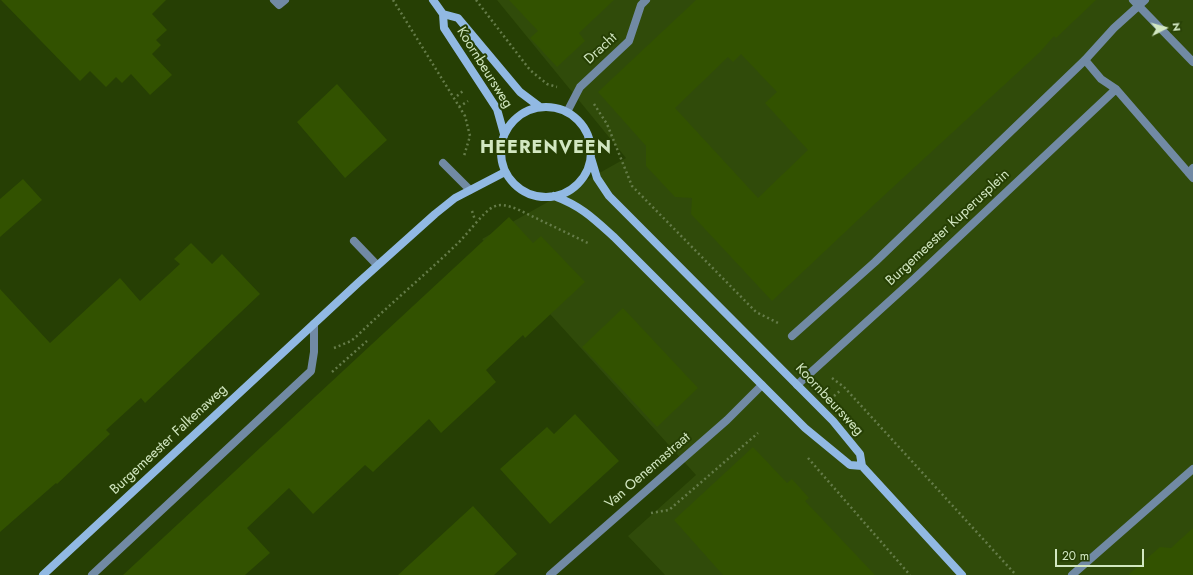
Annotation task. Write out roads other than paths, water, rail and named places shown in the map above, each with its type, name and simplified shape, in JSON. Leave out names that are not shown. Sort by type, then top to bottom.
[{"type":"main road","name":"Koornbeursweg","points":[[432,0],[443,14],[444,28],[497,109],[504,134]]},
{"type":"main road","name":"Koornbeursweg","points":[[443,14],[458,18],[520,92],[540,107]]},
{"type":"main road","points":[[540,107],[554,108],[567,112],[575,117],[586,132],[589,140],[591,158],[586,171],[572,189],[554,196],[539,197],[526,192],[514,184],[505,172],[501,150],[504,134],[519,116],[540,107]]},
{"type":"main road","name":"Koornbeursweg","points":[[591,158],[602,188],[614,203],[833,422],[860,454],[862,466]]},
{"type":"main road","name":"Burgemeester Falkenaweg","points":[[42,575],[377,265],[445,205],[505,172]]},
{"type":"main road","points":[[554,196],[573,203],[596,220],[805,428],[850,465],[862,466],[962,575]]},
{"type":"street","name":"Dracht","points":[[567,112],[578,90],[629,41],[641,2]]},
{"type":"street","name":"Burgemeester Kuperusplein","points":[[792,336],[875,262],[1084,60],[1139,2],[1193,62]]},
{"type":"street","points":[[1084,60],[1101,79],[1116,89],[1192,173]]},
{"type":"street","name":"Burgemeester Kuperusplein","points":[[797,385],[920,274],[1116,89]]},
{"type":"street","points":[[443,163],[470,190]]},
{"type":"street","points":[[354,241],[377,265]]},
{"type":"street","points":[[92,575],[311,371],[314,352],[314,324]]},
{"type":"street","name":"Van Oenemastraat","points":[[550,575],[728,420],[762,385]]},
{"type":"street","points":[[1072,575],[1193,470]]},
{"type":"district","name":"HEERENVEEN","points":[[546,149]]}]
